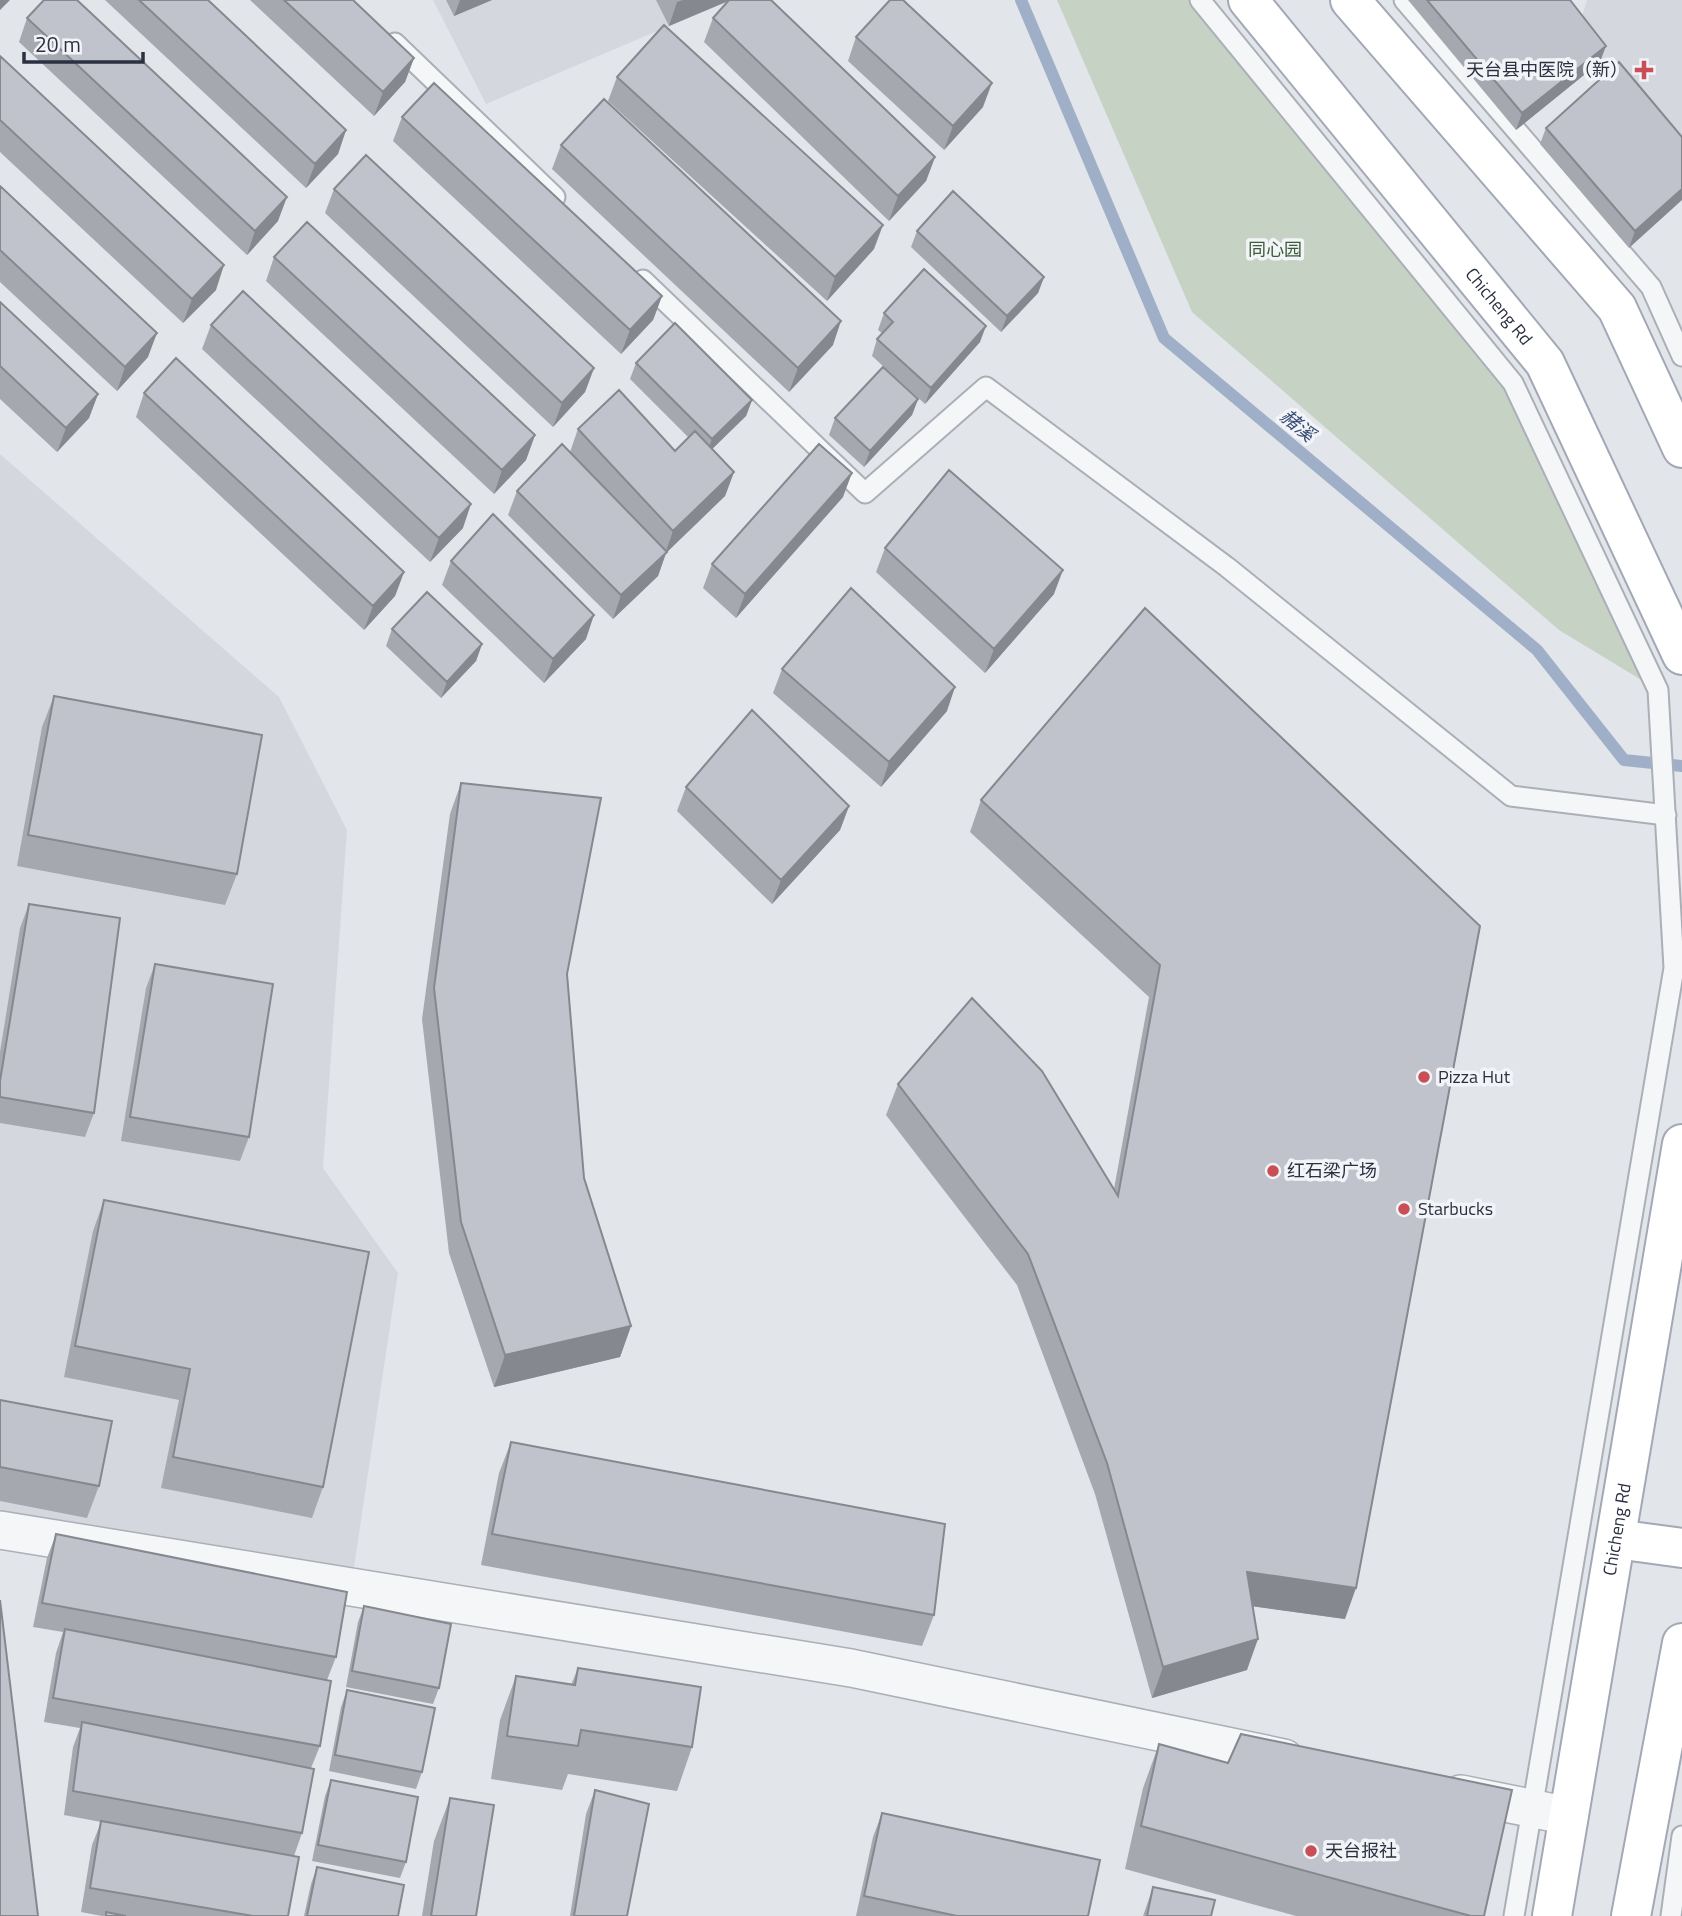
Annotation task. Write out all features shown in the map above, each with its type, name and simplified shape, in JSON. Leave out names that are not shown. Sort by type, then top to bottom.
[{"type":"main road","name":"Chicheng Rd","points":[[1248,0],[1545,363],[1682,655]]},
{"type":"main road","points":[[1350,0],[1617,308],[1682,448]]},
{"type":"main road","name":"Chicheng Rd","points":[[1552,1916],[1682,1144]]},
{"type":"main road","points":[[1616,1539],[1682,1548]]},
{"type":"main road","points":[[1632,1916],[1682,1643]]},
{"type":"street","points":[[0,1530],[851,1668],[1315,1764]]},
{"type":"street","points":[[1424,1786],[1569,1816]]},
{"type":"lane","points":[[1200,0],[1513,383],[1658,690],[1674,968],[1514,1916]]},
{"type":"lane","points":[[1404,0],[1651,287],[1682,356]]},
{"type":"lane","points":[[380,29],[572,213]]},
{"type":"lane","points":[[633,271],[865,493],[986,387],[1227,567],[1511,796],[1666,815]]},
{"type":"lane","points":[[1671,1916],[1682,1836]]},
{"type":"shaded area","points":[[433,0],[730,0],[486,104]]},
{"type":"shaded area","name":"天台县中医院（新）","points":[[1587,0],[1682,0],[1682,153],[1577,33]]},
{"type":"shaded area","points":[[0,454],[279,697],[347,830],[323,1168],[398,1273],[351,1587],[0,1524]]},
{"type":"green space","name":"同心园","points":[[1057,0],[1200,0],[1513,383],[1658,690],[1559,630],[1192,312]]},
{"type":"building","points":[[44,0],[77,0],[287,197],[255,231],[27,18]]},
{"type":"building","points":[[139,0],[208,0],[346,130],[315,164]]},
{"type":"building","points":[[284,0],[353,0],[414,58],[383,92]]},
{"type":"building","points":[[729,0],[771,0],[935,157],[898,196],[713,18]]},
{"type":"building","points":[[890,0],[903,0],[992,83],[953,126],[856,37]]},
{"type":"building","points":[[1427,0],[1570,0],[1606,46],[1522,113]]},
{"type":"building","points":[[664,25],[883,225],[835,277],[617,77]]},
{"type":"building","points":[[0,56],[224,265],[192,299],[0,120]]},
{"type":"building","points":[[1619,62],[1682,137],[1682,189],[1635,231],[1546,128]]},
{"type":"building","points":[[434,83],[662,296],[630,330],[402,117]]},
{"type":"building","points":[[604,99],[841,321],[798,368],[561,145]]},
{"type":"building","points":[[366,155],[594,368],[562,403],[334,189]]},
{"type":"building","points":[[0,186],[157,333],[125,367],[0,250]]},
{"type":"building","points":[[953,191],[1044,277],[1007,316],[917,231]]},
{"type":"building","points":[[307,222],[535,435],[502,470],[274,257]]},
{"type":"building","points":[[924,269],[986,326],[931,388],[877,339],[893,322],[884,313]]},
{"type":"building","points":[[243,291],[471,504],[439,538],[211,325]]},
{"type":"building","points":[[0,302],[98,394],[66,428],[0,366]]},
{"type":"building","points":[[675,323],[752,400],[712,439],[636,363]]},
{"type":"building","points":[[176,358],[404,572],[373,606],[144,393]]},
{"type":"building","points":[[883,367],[918,399],[870,451],[835,418]]},
{"type":"building","points":[[619,390],[675,451],[695,431],[734,472],[673,531],[578,429]]},
{"type":"building","points":[[562,444],[667,552],[621,595],[517,491]]},
{"type":"building","points":[[819,444],[852,473],[745,594],[712,564]]},
{"type":"building","points":[[949,470],[1063,570],[994,649],[885,548]]},
{"type":"building","points":[[493,514],[594,615],[553,659],[451,561]]},
{"type":"building","points":[[851,588],[955,687],[889,762],[782,669]]},
{"type":"building","points":[[427,592],[482,644],[447,682],[392,629]]},
{"type":"building","name":"红石梁广场","points":[[1145,608],[1480,926],[1356,1588],[1247,1572],[1258,1639],[1163,1667],[1107,1463],[1028,1254],[898,1084],[972,998],[1042,1071],[1118,1196],[1160,965],[981,800]]},
{"type":"building","points":[[54,696],[262,735],[237,874],[28,835]]},
{"type":"building","points":[[752,710],[849,806],[781,880],[686,787]]},
{"type":"building","points":[[461,783],[601,798],[567,974],[584,1178],[631,1326],[505,1355],[461,1222],[434,988]]},
{"type":"building","points":[[29,904],[120,918],[94,1113],[0,1097],[0,1081]]},
{"type":"building","points":[[155,964],[273,984],[249,1137],[130,1117]]},
{"type":"building","points":[[104,1200],[369,1252],[323,1487],[173,1457],[190,1369],[75,1346]]},
{"type":"building","points":[[0,1400],[112,1421],[99,1486],[0,1467]]},
{"type":"building","points":[[511,1442],[945,1524],[934,1615],[492,1534]]},
{"type":"building","points":[[56,1534],[347,1592],[336,1657],[42,1603]]},
{"type":"building","points":[[0,1600],[38,1916],[0,1916]]},
{"type":"building","points":[[364,1606],[451,1624],[439,1688],[352,1671]]},
{"type":"building","points":[[65,1629],[331,1681],[320,1746],[53,1698]]},
{"type":"building","points":[[578,1668],[701,1687],[692,1747],[581,1730],[578,1746],[507,1736],[516,1676],[575,1685]]},
{"type":"building","points":[[347,1690],[435,1708],[422,1772],[335,1755]]},
{"type":"building","points":[[82,1722],[314,1769],[302,1833],[73,1791]]},
{"type":"building","points":[[1241,1734],[1512,1790],[1484,1916],[1471,1916],[1141,1826],[1159,1744],[1228,1763]]},
{"type":"building","points":[[331,1780],[418,1797],[406,1862],[318,1845]]},
{"type":"building","points":[[595,1790],[649,1804],[627,1916],[574,1916]]},
{"type":"building","points":[[450,1798],[494,1805],[476,1916],[431,1916]]},
{"type":"building","points":[[882,1813],[1100,1860],[1088,1916],[957,1916],[864,1896]]},
{"type":"building","points":[[101,1821],[299,1857],[288,1916],[253,1916],[90,1888]]},
{"type":"building","points":[[317,1867],[404,1885],[398,1916],[307,1916]]},
{"type":"building","points":[[1153,1887],[1215,1900],[1211,1916],[1147,1916]]},
{"type":"building","points":[[106,1912],[126,1916],[106,1916]]},
{"type":"waterway","name":"赭溪","points":[[1021,0],[1164,338],[1537,650],[1624,760],[1682,766]]},
{"type":"place","name":"天台县中医院（新）","points":[[1644,70]]},
{"type":"place","name":"Pizza Hut","points":[[1424,1077]]},
{"type":"place","name":"红石梁广场","points":[[1273,1171]]},
{"type":"place","name":"Starbucks","points":[[1404,1209]]},
{"type":"place","name":"天台报社","points":[[1311,1851]]}]
